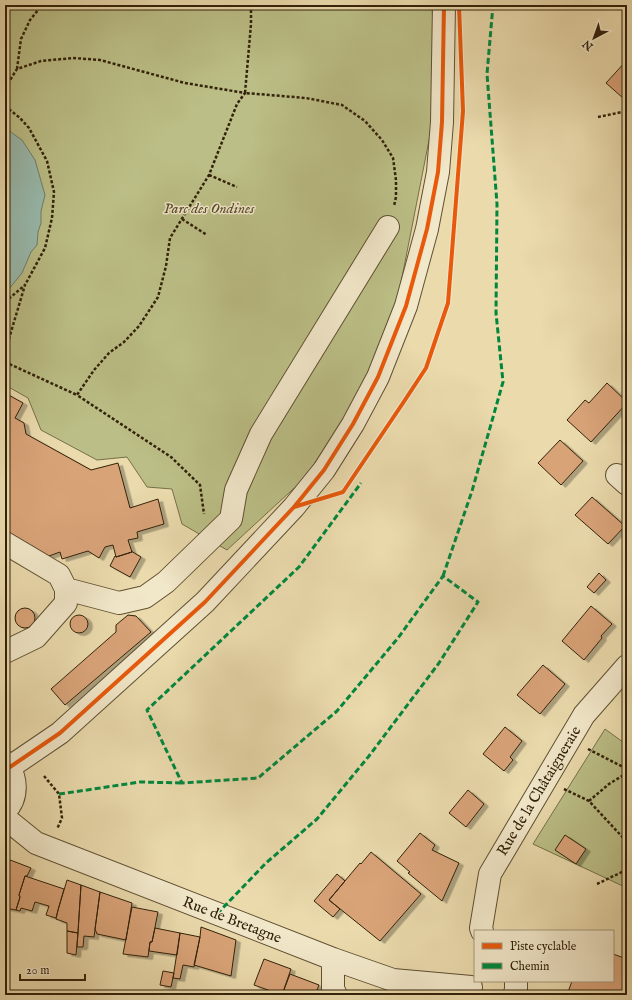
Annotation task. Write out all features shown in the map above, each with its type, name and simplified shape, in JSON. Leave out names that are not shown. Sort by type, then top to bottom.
[{"type":"street","points":[[5,811],[13,798],[15,788],[14,777],[7,764],[60,733],[205,602],[294,507],[324,470],[353,424],[378,377],[406,306],[427,229],[438,172],[442,122],[444,5]]},
{"type":"street","points":[[66,589],[119,603],[145,597],[166,582],[231,519],[236,490],[261,434],[388,227]]},
{"type":"street","points":[[5,543],[59,575],[66,589],[66,602],[36,637],[5,652]]},
{"type":"street","name":"Rue de la Châtaigneraie","points":[[482,930],[490,874],[584,715],[627,666]]},
{"type":"street","name":"Rue de Bretagne","points":[[5,818],[36,843],[333,959],[393,980],[473,985]]},
{"type":"street","points":[[333,959],[332,989],[336,995]]},
{"type":"street","points":[[514,995],[516,991],[516,982]]},
{"type":"path","points":[[5,88],[17,69],[21,39],[30,20],[42,5]]},
{"type":"path","points":[[77,395],[94,370],[109,353],[124,342],[139,326],[158,297],[166,266],[170,238],[209,175],[237,104],[245,93],[251,24],[251,5]]},
{"type":"path","points":[[17,69],[41,61],[73,58],[100,60],[185,83],[245,93],[306,98],[342,105],[365,121],[382,140],[393,158],[396,180],[396,197],[393,214],[388,227]]},
{"type":"path","points":[[5,106],[20,118],[29,128],[47,161],[54,192],[52,218],[45,248],[25,286],[8,342],[9,364]]},
{"type":"path","points":[[598,117],[627,111]]},
{"type":"path","points":[[209,175],[237,187]]},
{"type":"path","points":[[182,219],[207,236]]},
{"type":"path","points":[[5,302],[25,286]]},
{"type":"path","points":[[5,362],[77,395],[171,458],[200,485],[208,541]]},
{"type":"path","points":[[569,740],[627,769]]},
{"type":"path","points":[[589,801],[609,784],[627,773]]},
{"type":"path","points":[[44,776],[59,794],[62,818]]},
{"type":"path","points":[[546,780],[589,801],[627,842]]},
{"type":"path","points":[[597,884],[624,871],[627,868]]},
{"type":"green space","name":"Parc des Ondines","points":[[5,5],[432,5],[432,125],[395,313],[346,417],[304,479],[227,550],[182,524],[172,489],[147,487],[127,457],[97,460],[41,430],[28,398],[5,385]]},
{"type":"green space","points":[[605,729],[627,745],[627,888],[533,844]]},
{"type":"shaded area","points":[[5,126],[22,140],[35,160],[45,195],[41,211],[41,223],[38,232],[37,245],[31,252],[22,273],[5,292]]},
{"type":"building","points":[[627,60],[627,94],[623,98],[606,83]]},
{"type":"building","points":[[607,383],[627,403],[591,442],[567,420],[585,400],[589,403]]},
{"type":"building","points":[[5,393],[23,403],[15,418],[24,423],[26,434],[91,470],[118,463],[130,508],[158,499],[164,524],[137,532],[138,538],[128,540],[132,552],[116,557],[113,545],[105,547],[99,558],[88,551],[62,559],[60,552],[49,556],[5,530]]},
{"type":"building","points":[[560,440],[583,461],[561,485],[538,463]]},
{"type":"building","points":[[592,497],[625,526],[608,544],[575,515]]},
{"type":"building","points":[[131,551],[141,557],[130,577],[110,566],[115,556],[116,557],[132,552]]},
{"type":"building","points":[[599,573],[606,580],[594,593],[587,587]]},
{"type":"building","points":[[591,606],[612,624],[601,636],[602,638],[584,660],[562,641]]},
{"type":"building","points":[[25,608],[32,611],[35,618],[32,625],[25,628],[18,625],[15,618],[18,611]]},
{"type":"building","points":[[79,615],[85,618],[88,624],[85,630],[79,633],[73,630],[70,624],[73,618]]},
{"type":"building","points":[[128,615],[136,616],[151,632],[65,705],[51,689],[116,632],[116,625]]},
{"type":"building","points":[[543,665],[565,684],[540,714],[517,695]]},
{"type":"building","points":[[505,727],[522,741],[510,757],[513,760],[504,771],[483,754]]},
{"type":"building","points":[[468,790],[484,804],[466,827],[449,813]]},
{"type":"building","points":[[420,833],[435,845],[432,850],[459,863],[442,901],[408,873],[410,872],[397,861]]},
{"type":"building","points":[[565,835],[586,849],[576,864],[555,850]]},
{"type":"building","points":[[371,852],[421,894],[380,941],[329,900]]},
{"type":"building","points":[[5,858],[31,868],[27,876],[25,876],[16,910],[5,908]]},
{"type":"building","points":[[337,874],[345,881],[329,900],[340,909],[333,917],[314,901]]},
{"type":"building","points":[[25,876],[64,889],[56,918],[46,915],[49,906],[35,902],[32,911],[21,908],[20,911],[16,910]]},
{"type":"building","points":[[67,880],[81,885],[78,933],[67,931],[67,923],[56,919]]},
{"type":"building","points":[[81,885],[100,892],[94,937],[84,936],[83,947],[77,947]]},
{"type":"building","points":[[100,892],[132,903],[126,940],[97,934],[95,929]]},
{"type":"building","points":[[132,907],[158,912],[152,942],[150,942],[148,957],[123,954]]},
{"type":"building","points":[[201,927],[236,940],[231,976],[194,965]]},
{"type":"building","points":[[155,928],[180,933],[177,955],[149,951],[150,942],[152,942]]},
{"type":"building","points":[[67,931],[78,933],[76,955],[67,953]]},
{"type":"building","points":[[180,933],[200,937],[194,967],[183,965],[180,979],[173,978]]},
{"type":"building","points":[[614,954],[627,959],[627,995],[567,995],[572,982],[614,982]]},
{"type":"building","points":[[264,959],[291,969],[282,995],[254,985]]},
{"type":"building","points":[[163,971],[174,973],[171,987],[160,985]]},
{"type":"building","points":[[290,974],[319,985],[315,995],[282,995]]},
{"type":"marked path","points":[[443,576],[472,491],[503,382],[496,313],[497,204],[487,74],[493,5]]},
{"type":"marked path","points":[[217,914],[266,863],[317,819],[369,756],[439,663],[478,602],[443,576],[398,638],[337,711],[258,778],[182,783],[147,710],[299,567],[361,483]]},
{"type":"marked path","points":[[59,794],[140,782],[182,783]]},
{"type":"cycle path","points":[[10,767],[60,733],[205,602],[294,507],[324,470],[353,424],[378,377],[406,306],[427,229],[438,172],[442,122],[444,5]]},
{"type":"cycle path","points":[[294,507],[343,492],[426,368],[448,303],[463,111],[459,5]]}]
